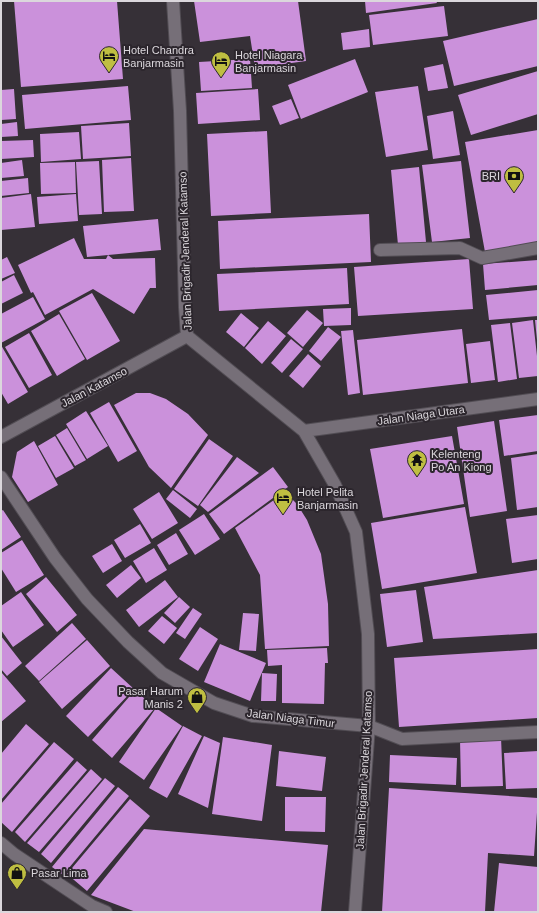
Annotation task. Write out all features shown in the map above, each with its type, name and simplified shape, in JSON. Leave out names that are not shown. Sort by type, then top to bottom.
[{"type":"street","name":"Jalan Brigadir Jenderal Katamso","points":[[173,1],[180,110],[187,336],[304,431],[335,485],[356,532],[368,634],[368,726],[355,912]]},
{"type":"street","points":[[380,250],[460,248],[482,258],[538,248]]},
{"type":"street","name":"Jalan Katamso","points":[[1,437],[187,336]]},
{"type":"street","name":"Jalan Niaga Utara","points":[[304,431],[538,399]]},
{"type":"street","name":"Jalan Niaga Timur","points":[[1,477],[55,558],[87,599],[128,642],[162,674],[214,702],[253,716],[368,726],[402,739],[538,732]]},
{"type":"street","points":[[1,843],[14,854],[92,906],[106,912]]},
{"type":"building","points":[[14,1],[117,1],[123,79],[21,87]]},
{"type":"building","points":[[194,1],[298,1],[306,61],[255,68],[250,36],[200,42]]},
{"type":"building","points":[[365,1],[436,1],[437,3],[366,13]]},
{"type":"building","points":[[444,6],[448,36],[373,45],[369,15]]},
{"type":"building","points":[[538,19],[538,66],[454,86],[443,41]]},
{"type":"building","points":[[369,29],[370,47],[343,50],[341,33]]},
{"type":"building","points":[[250,59],[252,88],[201,91],[199,62]]},
{"type":"building","points":[[355,59],[368,92],[301,119],[288,85]]},
{"type":"building","points":[[443,64],[448,88],[428,91],[424,68]]},
{"type":"building","points":[[538,71],[538,114],[471,135],[458,95]]},
{"type":"building","points":[[128,86],[131,120],[25,129],[22,95]]},
{"type":"building","points":[[418,86],[428,150],[386,157],[375,92]]},
{"type":"building","points":[[14,89],[16,119],[1,120],[1,90]]},
{"type":"building","points":[[258,89],[260,120],[198,124],[196,93]]},
{"type":"building","points":[[291,99],[299,118],[280,125],[272,106]]},
{"type":"building","points":[[453,111],[460,155],[433,159],[427,116]]},
{"type":"building","points":[[17,122],[18,136],[1,137],[1,124]]},
{"type":"building","points":[[129,123],[131,156],[83,159],[81,126]]},
{"type":"building","points":[[538,130],[538,242],[485,252],[465,142]]},
{"type":"building","points":[[267,131],[271,213],[211,216],[207,134]]},
{"type":"building","points":[[79,132],[81,159],[41,162],[40,134]]},
{"type":"building","points":[[33,140],[34,157],[1,159],[1,141]]},
{"type":"building","points":[[131,158],[134,211],[104,212],[102,160]]},
{"type":"building","points":[[22,160],[24,176],[1,178],[1,163]]},
{"type":"building","points":[[99,161],[102,214],[79,215],[76,162]]},
{"type":"building","points":[[461,161],[470,238],[432,242],[422,165]]},
{"type":"building","points":[[75,162],[76,193],[41,194],[40,163]]},
{"type":"building","points":[[419,167],[426,242],[398,245],[391,170]]},
{"type":"building","points":[[28,178],[29,193],[1,196],[1,181]]},
{"type":"building","points":[[31,194],[35,227],[1,230],[1,198]]},
{"type":"building","points":[[76,194],[78,221],[39,224],[37,197]]},
{"type":"building","points":[[369,214],[371,262],[220,269],[218,221]]},
{"type":"building","points":[[158,219],[161,250],[87,257],[83,226]]},
{"type":"building","points":[[74,238],[84,259],[106,259],[108,255],[113,259],[155,258],[156,288],[150,288],[134,314],[93,289],[45,315],[33,292],[31,293],[18,265]]},
{"type":"building","points":[[7,257],[15,273],[1,279],[1,260]]},
{"type":"building","points":[[469,259],[473,309],[358,316],[354,267]]},
{"type":"building","points":[[538,260],[538,285],[485,290],[483,264]]},
{"type":"building","points":[[347,268],[349,304],[219,311],[217,274]]},
{"type":"building","points":[[14,275],[23,293],[1,304],[1,282]]},
{"type":"building","points":[[538,290],[538,316],[489,320],[486,295]]},
{"type":"building","points":[[92,293],[120,341],[87,360],[59,311]]},
{"type":"building","points":[[33,297],[45,319],[1,343],[1,314]]},
{"type":"building","points":[[351,308],[351,325],[324,326],[323,309]]},
{"type":"building","points":[[307,310],[323,323],[303,347],[287,333]]},
{"type":"building","points":[[241,313],[259,328],[244,347],[226,332]]},
{"type":"building","points":[[59,314],[85,359],[57,376],[31,331]]},
{"type":"building","points":[[533,320],[538,376],[519,378],[512,323]]},
{"type":"building","points":[[535,320],[538,320],[538,340],[537,340]]},
{"type":"building","points":[[268,321],[286,336],[262,364],[245,348]]},
{"type":"building","points":[[510,323],[517,379],[498,382],[491,325]]},
{"type":"building","points":[[328,327],[341,337],[321,361],[309,351]]},
{"type":"building","points":[[462,329],[468,383],[363,395],[357,340]]},
{"type":"building","points":[[353,330],[360,393],[348,395],[341,331]]},
{"type":"building","points":[[29,333],[52,375],[29,388],[5,347]]},
{"type":"building","points":[[291,339],[303,349],[282,373],[271,363]]},
{"type":"building","points":[[490,341],[495,380],[471,383],[466,344]]},
{"type":"building","points":[[1,345],[28,392],[8,404],[1,392]]},
{"type":"building","points":[[308,354],[321,366],[303,388],[289,376]]},
{"type":"building","points":[[136,393],[150,393],[166,399],[188,414],[208,435],[171,488],[149,467],[114,405]]},
{"type":"building","points":[[109,402],[137,451],[118,462],[90,413]]},
{"type":"building","points":[[86,411],[108,446],[87,459],[66,424]]},
{"type":"building","points":[[538,415],[538,451],[504,456],[499,420]]},
{"type":"building","points":[[494,421],[507,511],[470,517],[457,427]]},
{"type":"building","points":[[67,428],[86,460],[75,466],[56,435]]},
{"type":"building","points":[[55,436],[74,468],[56,478],[38,446]]},
{"type":"building","name":"Kelenteng Po An Kiong","points":[[452,436],[464,504],[383,518],[370,449]]},
{"type":"building","points":[[209,439],[233,456],[198,506],[174,489]]},
{"type":"building","points":[[34,441],[58,485],[28,502],[12,477],[17,452]]},
{"type":"building","points":[[538,454],[538,507],[517,510],[511,458]]},
{"type":"building","points":[[237,457],[259,473],[208,512],[200,505]]},
{"type":"building","points":[[273,467],[288,487],[224,534],[209,514]]},
{"type":"building","points":[[173,490],[197,509],[190,518],[166,499]]},
{"type":"building","points":[[159,492],[178,523],[152,539],[133,509]]},
{"type":"building","points":[[285,492],[297,504],[307,520],[321,554],[328,604],[329,646],[265,649],[260,575],[235,528]]},
{"type":"building","points":[[465,507],[477,573],[382,589],[371,523]]},
{"type":"building","points":[[3,510],[21,537],[1,550],[1,511]]},
{"type":"building","points":[[204,514],[220,539],[195,555],[179,530]]},
{"type":"building","points":[[538,515],[538,559],[512,563],[506,519]]},
{"type":"building","points":[[140,524],[151,543],[125,558],[114,540]]},
{"type":"building","points":[[176,533],[188,554],[169,565],[157,545]]},
{"type":"building","points":[[22,540],[44,575],[16,592],[1,568],[1,553]]},
{"type":"building","points":[[112,544],[122,561],[103,573],[92,556]]},
{"type":"building","points":[[154,548],[167,570],[146,583],[133,561]]},
{"type":"building","points":[[131,565],[141,578],[117,598],[106,585]]},
{"type":"building","points":[[538,570],[538,633],[433,639],[424,587]]},
{"type":"building","points":[[46,577],[77,615],[57,632],[26,594]]},
{"type":"building","points":[[165,580],[178,597],[139,627],[126,610]]},
{"type":"building","points":[[416,590],[423,642],[387,647],[380,594]]},
{"type":"building","points":[[21,592],[44,625],[13,647],[1,630],[1,606]]},
{"type":"building","points":[[179,597],[190,607],[175,623],[164,613]]},
{"type":"building","points":[[193,608],[202,614],[185,639],[176,633]]},
{"type":"building","points":[[243,613],[259,614],[256,651],[239,650]]},
{"type":"building","points":[[162,616],[177,628],[164,644],[148,631]]},
{"type":"building","points":[[72,623],[86,639],[39,681],[25,666]]},
{"type":"building","points":[[200,627],[218,639],[198,671],[179,659]]},
{"type":"building","points":[[1,636],[22,663],[7,676],[1,669]]},
{"type":"building","points":[[87,640],[110,666],[62,709],[39,682]]},
{"type":"building","points":[[220,644],[266,663],[250,701],[204,682]]},
{"type":"building","points":[[327,648],[328,663],[325,663],[324,704],[282,703],[282,665],[268,666],[267,650]]},
{"type":"building","points":[[538,649],[538,718],[399,727],[394,658]]},
{"type":"building","points":[[111,668],[134,689],[88,737],[66,716]]},
{"type":"building","points":[[2,673],[26,701],[1,722],[1,674]]},
{"type":"building","points":[[262,673],[277,674],[276,701],[261,701]]},
{"type":"building","points":[[135,690],[155,708],[112,758],[92,740]]},
{"type":"building","points":[[156,708],[182,726],[144,780],[119,762]]},
{"type":"building","points":[[26,724],[49,744],[1,800],[1,754]]},
{"type":"building","points":[[183,726],[202,736],[167,798],[149,788]]},
{"type":"building","points":[[204,736],[220,743],[208,808],[178,794]]},
{"type":"building","points":[[223,737],[272,745],[262,821],[212,814]]},
{"type":"building","points":[[501,737],[503,786],[461,787],[460,739]]},
{"type":"building","points":[[54,742],[74,759],[12,832],[1,822],[1,804]]},
{"type":"building","points":[[279,751],[326,757],[322,791],[276,786]]},
{"type":"building","points":[[538,751],[538,788],[506,789],[504,753]]},
{"type":"building","points":[[390,755],[457,758],[456,785],[389,782]]},
{"type":"building","points":[[77,761],[87,770],[25,842],[15,832]]},
{"type":"building","points":[[91,769],[102,779],[39,852],[27,843]]},
{"type":"building","points":[[105,778],[115,786],[51,863],[41,854]]},
{"type":"building","points":[[118,787],[129,796],[63,875],[52,867]]},
{"type":"building","points":[[389,788],[538,798],[534,856],[488,853],[485,912],[382,912]]},
{"type":"building","points":[[285,797],[326,797],[325,832],[285,831]]},
{"type":"building","points":[[130,799],[150,816],[87,891],[67,874]]},
{"type":"building","points":[[144,829],[328,845],[321,912],[136,912],[91,895]]},
{"type":"building","points":[[499,863],[538,867],[538,912],[494,912]]},
{"type":"place","name":"Hotel Chandra Banjarmasin","points":[[109,73]]},
{"type":"place","name":"Hotel Niagara Banjarmasin","points":[[221,78]]},
{"type":"place","name":"BRI","points":[[514,193]]},
{"type":"place","name":"Kelenteng Po An Kiong","points":[[417,477]]},
{"type":"place","name":"Hotel Pelita Banjarmasin","points":[[283,515]]},
{"type":"place","name":"Pasar Harum Manis 2","points":[[197,714]]},
{"type":"place","name":"Pasar Lima","points":[[17,890]]}]
